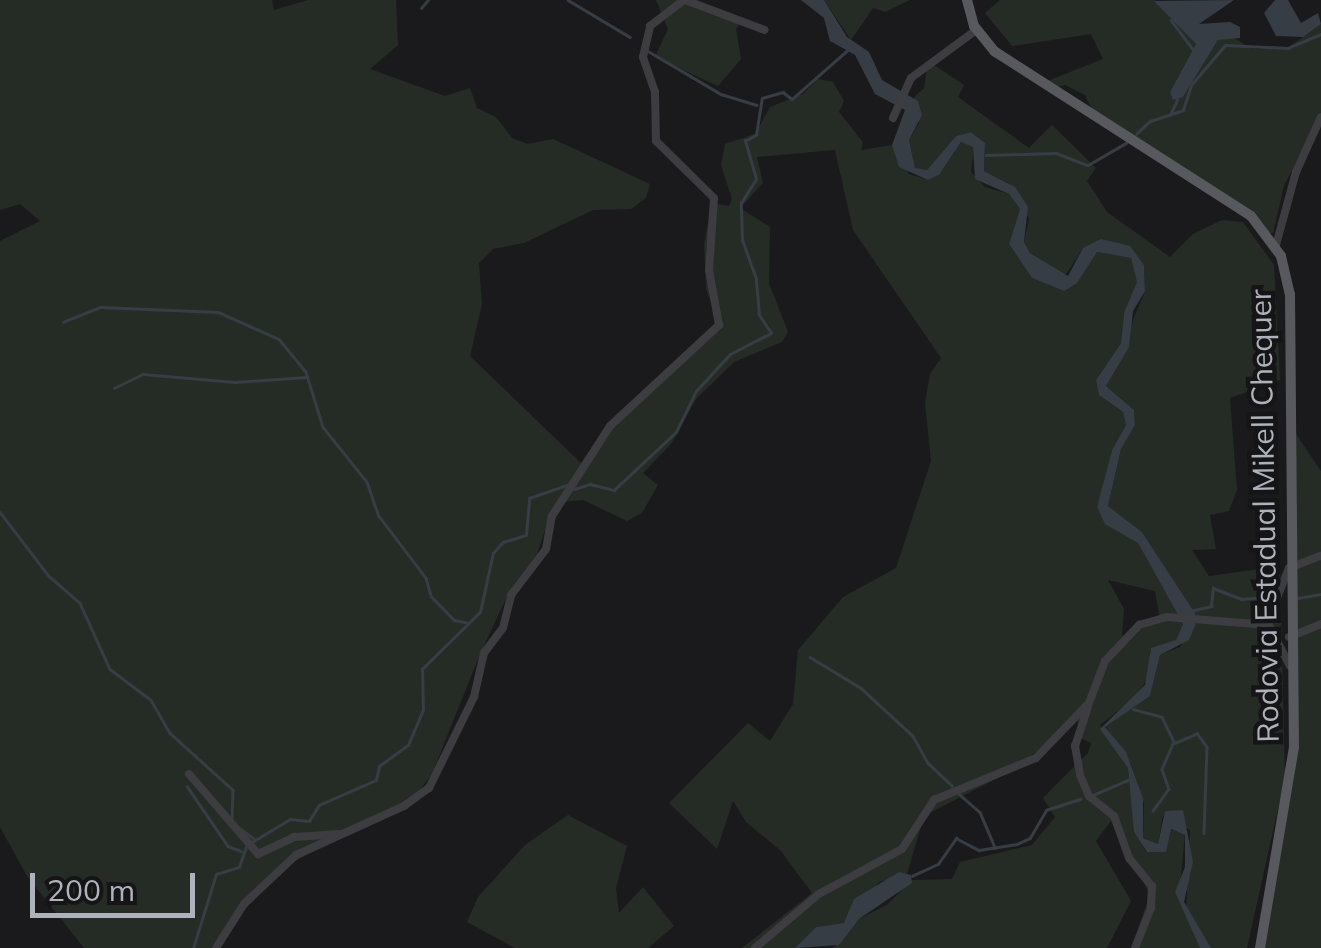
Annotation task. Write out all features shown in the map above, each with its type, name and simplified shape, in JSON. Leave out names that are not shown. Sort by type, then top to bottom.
[{"type":"main road","points":[[967,0],[976,30]]},
{"type":"main road","name":"Rodovia Estadual Mikell Chequer","points":[[976,30],[1004,58],[1250,216],[1276,245],[1290,294],[1291,792],[1260,948]]},
{"type":"street","points":[[216,948],[244,904],[296,856],[416,800],[436,778],[474,697],[484,654],[504,628],[511,595],[546,549],[556,510],[610,426],[719,325],[709,270],[714,198],[656,140],[655,92],[643,58],[650,26],[684,0],[765,30]]},
{"type":"street","points":[[893,118],[915,74],[976,30]]},
{"type":"street","points":[[1276,245],[1296,172],[1321,117]]},
{"type":"street","points":[[1252,622],[1268,615],[1289,568],[1321,556]]},
{"type":"street","points":[[1135,948],[1152,890],[1129,858],[1114,816],[1089,796],[1080,775],[1075,746],[1089,703],[1119,644],[1139,625],[1167,618],[1252,622],[1272,628],[1290,666]]},
{"type":"street","points":[[1290,637],[1321,624]]},
{"type":"street","points":[[754,948],[819,894],[902,849],[934,800],[1036,758],[1089,703]]},
{"type":"street","points":[[189,774],[258,854],[294,837],[349,832]]},
{"type":"shaded area","points":[[0,0],[272,0],[274,10],[308,0],[396,0],[398,45],[370,69],[445,96],[470,88],[477,108],[496,117],[512,138],[528,144],[553,139],[650,184],[646,198],[631,209],[593,210],[524,243],[493,249],[479,263],[482,304],[470,356],[583,465],[606,428],[713,333],[717,318],[706,289],[704,243],[712,203],[729,206],[732,199],[721,165],[725,144],[755,134],[770,107],[803,94],[818,79],[833,82],[844,101],[839,112],[863,142],[861,150],[892,145],[909,174],[928,180],[939,175],[961,142],[974,147],[971,172],[985,187],[1009,194],[1020,209],[1009,244],[1032,278],[1064,291],[1097,252],[1131,258],[1138,282],[1124,313],[1121,343],[1096,380],[1099,395],[1123,412],[1126,425],[1112,450],[1097,508],[1138,543],[1183,624],[1176,640],[1150,651],[1148,678],[1135,698],[1100,725],[1128,768],[1135,832],[1146,852],[1170,829],[1185,835],[1179,894],[1200,948],[1131,948],[1150,895],[1111,821],[1096,841],[1131,901],[1107,948],[833,948],[859,919],[887,905],[912,880],[952,879],[960,862],[1032,845],[1055,817],[1043,798],[1088,753],[1091,743],[1077,736],[1078,720],[1011,771],[924,816],[907,874],[879,882],[844,923],[816,927],[795,948],[742,948],[812,893],[781,851],[746,822],[733,801],[717,849],[669,803],[748,723],[770,741],[793,704],[798,650],[843,597],[896,568],[931,461],[925,403],[930,374],[941,358],[853,230],[835,150],[757,157],[763,183],[740,208],[770,227],[769,283],[788,332],[782,342],[734,362],[696,399],[671,444],[643,473],[658,485],[642,513],[627,521],[583,500],[561,502],[551,513],[537,554],[511,588],[480,654],[432,774],[413,799],[278,870],[243,903],[211,948],[84,948],[27,876],[0,827],[0,241],[40,221],[20,204],[0,210]],"holes":[[[1108,580],[1155,591],[1160,619],[1122,636],[1124,609]]]},
{"type":"shaded area","points":[[656,0],[685,0],[742,22],[736,29],[741,59],[718,86],[655,57],[668,29]]},
{"type":"shaded area","points":[[801,0],[824,0],[847,37],[869,52],[882,80],[918,101],[922,115],[909,140],[915,168],[927,170],[956,136],[971,132],[985,143],[984,171],[1015,187],[1028,207],[1024,242],[1030,253],[1068,276],[1083,248],[1101,239],[1130,246],[1144,265],[1145,291],[1133,311],[1129,347],[1106,386],[1134,410],[1135,425],[1121,449],[1108,506],[1142,532],[1195,613],[1195,626],[1189,640],[1160,655],[1150,696],[1105,727],[1126,752],[1143,798],[1143,838],[1158,844],[1165,811],[1183,810],[1193,862],[1184,902],[1211,948],[1200,948],[1175,892],[1185,867],[1185,835],[1171,829],[1166,852],[1147,852],[1134,832],[1128,768],[1100,729],[1145,685],[1151,648],[1176,640],[1183,624],[1138,543],[1105,524],[1097,507],[1112,450],[1126,425],[1123,412],[1099,395],[1096,380],[1121,343],[1124,313],[1137,282],[1131,258],[1097,252],[1077,283],[1064,291],[1032,278],[1009,244],[1020,209],[1009,194],[975,179],[973,147],[961,142],[939,175],[928,180],[899,167],[892,145],[905,110],[875,94],[855,55],[830,41],[824,18]]},
{"type":"shaded area","points":[[824,0],[910,0],[885,12],[873,8],[851,40]]},
{"type":"shaded area","points":[[1000,0],[1155,0],[1196,44],[1170,92],[1183,97],[1218,40],[1231,36],[1252,49],[1286,49],[1321,24],[1321,113],[1284,186],[1273,233],[1267,235],[1249,215],[1096,118],[1085,95],[1065,85],[1052,89],[1045,82],[1103,59],[1091,34],[1012,46],[985,13]]},
{"type":"shaded area","points":[[1234,0],[1199,24],[1230,22],[1240,27],[1240,38],[1218,40],[1183,97],[1173,100],[1170,92],[1196,44],[1154,1]]},
{"type":"shaded area","points":[[1275,0],[1288,0],[1301,23],[1318,13],[1321,24],[1303,37],[1276,36],[1264,13]]},
{"type":"shaded area","points":[[928,61],[964,85],[958,97],[1029,148],[1052,125],[1096,168],[1087,181],[1107,212],[1170,257],[1193,234],[1222,220],[1243,222],[1274,265],[1280,380],[1230,398],[1237,490],[1229,511],[1210,515],[1216,549],[1192,550],[1209,576],[1280,566],[1285,777],[1247,948],[1210,948],[1186,911],[1190,830],[1163,815],[1158,844],[1143,838],[1144,803],[1131,764],[1105,726],[1150,696],[1160,655],[1180,647],[1195,626],[1195,613],[1142,532],[1108,506],[1121,449],[1135,424],[1134,410],[1106,386],[1145,291],[1144,265],[1127,245],[1083,248],[1065,276],[1030,253],[1024,242],[1029,219],[1010,184],[984,171],[985,143],[971,132],[956,136],[927,170],[915,169],[909,140],[919,123],[914,97],[924,88]]},
{"type":"shaded area","points":[[1290,425],[1321,471],[1321,948],[1257,948],[1294,777]]},
{"type":"shaded area","points":[[568,815],[627,846],[616,888],[619,913],[643,887],[674,926],[648,948],[515,948],[467,922],[478,897],[525,845]]},
{"type":"shaded area","points":[[899,872],[911,875],[912,883],[859,919],[839,945],[795,948],[816,927],[844,923],[854,899]]},
{"type":"waterway","points":[[421,8],[428,0]]},
{"type":"waterway","points":[[568,0],[630,37]]},
{"type":"waterway","points":[[1171,20],[1195,52]]},
{"type":"waterway","points":[[1136,134],[1150,121],[1183,110],[1191,85],[1225,45],[1288,48],[1321,34]]},
{"type":"waterway","points":[[574,489],[590,484],[614,490],[676,432],[696,391],[730,354],[771,333],[759,315],[756,279],[742,240],[741,203],[756,179],[745,141],[756,135],[762,98],[783,92],[792,99],[851,47]]},
{"type":"waterway","points":[[648,51],[721,94],[756,105]]},
{"type":"waterway","points":[[1170,115],[1177,100]]},
{"type":"waterway","points":[[986,155],[1056,153],[1088,165],[1126,143]]},
{"type":"waterway","points":[[63,322],[100,307],[218,312],[279,339],[306,372],[323,427],[367,482],[379,516],[426,578],[431,596],[454,620],[469,623]]},
{"type":"waterway","points":[[114,388],[143,374],[235,382],[306,377]]},
{"type":"waterway","points":[[252,842],[290,819],[309,821],[319,805],[376,780],[379,766],[408,745],[423,710],[422,669],[480,612],[493,553],[503,542],[526,535],[529,498],[567,485]]},
{"type":"waterway","points":[[0,512],[49,576],[80,603],[110,669],[151,700],[170,733],[233,790],[232,820]]},
{"type":"waterway","points":[[1190,611],[1211,606],[1213,588],[1242,599],[1266,597]]},
{"type":"waterway","points":[[1298,598],[1321,594]]},
{"type":"waterway","points":[[810,657],[861,688],[913,736],[928,763],[952,785]]},
{"type":"waterway","points":[[1133,709],[1162,717],[1174,742],[1162,769],[1169,789],[1153,811]]},
{"type":"waterway","points":[[1175,743],[1197,733],[1207,747],[1204,833]]},
{"type":"waterway","points":[[1091,796],[1130,779]]},
{"type":"waterway","points":[[187,786],[228,846],[241,851]]},
{"type":"waterway","points":[[959,794],[980,812],[995,848]]},
{"type":"waterway","points":[[912,876],[938,864],[956,838],[979,850],[1017,844],[1030,838],[1046,810],[1080,799]]},
{"type":"waterway","points":[[241,829],[255,839]]},
{"type":"waterway","points":[[193,948],[216,874],[239,867],[246,847]]}]
